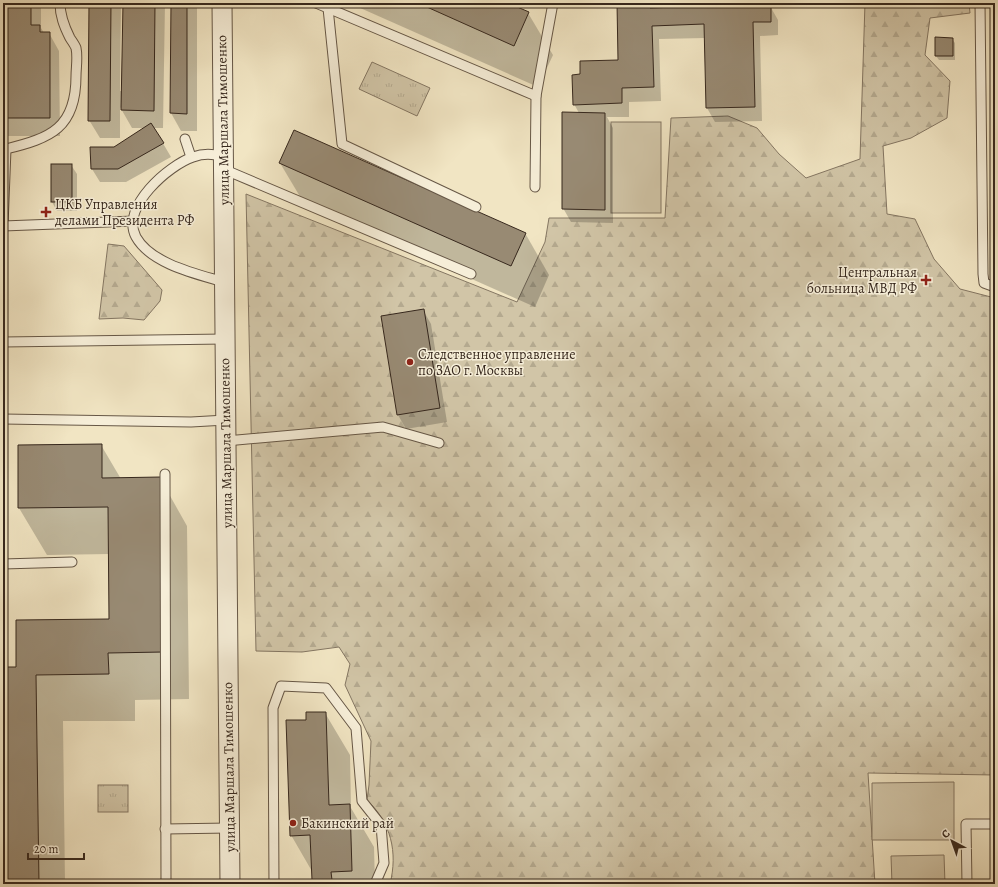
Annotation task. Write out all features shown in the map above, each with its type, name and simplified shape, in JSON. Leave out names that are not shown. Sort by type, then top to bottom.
[{"type":"street","name":"улица Маршала Тимошенко","points":[[222,3],[230,884]]},
{"type":"lane","points":[[60,3],[60,15],[76,48],[76,81],[73,105],[67,119],[54,131],[36,142],[5,147],[3,226],[134,222]]},
{"type":"lane","points":[[316,3],[536,96]]},
{"type":"lane","points":[[535,187],[536,96],[553,3]]},
{"type":"lane","points":[[980,3],[983,274],[984,283],[995,287]]},
{"type":"lane","points":[[328,8],[342,144],[476,207]]},
{"type":"lane","points":[[185,139],[192,157]]},
{"type":"lane","points":[[224,282],[163,261],[143,247],[135,236],[134,222],[138,203],[152,184],[192,157],[205,154],[470,274]]},
{"type":"lane","points":[[3,342],[225,339]]},
{"type":"lane","points":[[3,419],[191,422],[226,420]]},
{"type":"lane","points":[[226,441],[383,427],[439,443]]},
{"type":"lane","points":[[165,474],[166,884]]},
{"type":"lane","points":[[3,564],[72,562]]},
{"type":"lane","points":[[274,884],[273,708],[281,686],[326,688],[356,728],[362,801],[381,825],[384,863],[375,884]]},
{"type":"lane","points":[[967,884],[966,824],[995,824]]},
{"type":"lane","points":[[165,829],[229,828]]},
{"type":"green space","points":[[865,3],[969,3],[970,13],[930,18],[925,55],[950,81],[947,118],[911,138],[883,146],[887,214],[915,219],[934,259],[960,289],[995,297],[995,775],[868,773],[875,884],[390,884],[393,849],[387,828],[382,818],[367,800],[371,741],[345,685],[350,664],[339,647],[302,652],[256,651],[246,194],[517,302],[545,242],[549,218],[665,218],[671,118],[728,116],[757,128],[779,154],[806,178],[860,159]]},
{"type":"green space","points":[[372,62],[430,88],[417,116],[359,89]]},
{"type":"green space","points":[[611,122],[661,122],[661,213],[611,213]]},
{"type":"green space","points":[[108,244],[124,246],[162,290],[160,301],[144,320],[123,318],[99,319]]},
{"type":"green space","points":[[954,782],[954,840],[872,840],[872,783]]},
{"type":"green space","points":[[98,785],[128,785],[128,812],[98,812]]},
{"type":"green space","points":[[944,855],[945,884],[892,884],[891,856]]},
{"type":"building","points":[[3,3],[31,3],[31,25],[40,25],[40,32],[50,32],[50,118],[3,118]]},
{"type":"building","points":[[89,3],[111,3],[110,121],[88,121]]},
{"type":"building","points":[[123,3],[155,3],[154,111],[121,110]]},
{"type":"building","points":[[171,3],[187,3],[187,114],[170,113]]},
{"type":"building","points":[[418,3],[508,3],[529,12],[514,46]]},
{"type":"building","points":[[617,3],[650,3],[650,8],[703,6],[703,3],[771,5],[771,22],[753,22],[755,107],[706,108],[704,24],[652,26],[654,87],[622,88],[622,103],[573,105],[572,75],[580,74],[580,61],[618,60]]},
{"type":"building","points":[[935,37],[953,38],[953,56],[935,56]]},
{"type":"building","points":[[993,79],[995,79],[995,120],[993,120]]},
{"type":"building","points":[[562,112],[605,113],[605,210],[562,209]]},
{"type":"building","points":[[151,123],[164,143],[118,169],[91,169],[90,147],[114,147]]},
{"type":"building","points":[[294,130],[526,233],[511,266],[279,163]]},
{"type":"building","points":[[51,164],[72,164],[72,202],[51,202]]},
{"type":"building","points":[[993,240],[995,240],[995,280],[994,280]]},
{"type":"building","name":"Следственное управление по ЗАО г. Москвы","points":[[424,309],[440,408],[397,415],[381,316]]},
{"type":"building","points":[[102,444],[102,478],[161,477],[163,652],[108,653],[109,674],[36,675],[39,884],[3,884],[3,667],[16,667],[16,620],[109,619],[108,507],[18,508],[18,445]]},
{"type":"building","points":[[306,712],[326,712],[329,805],[350,804],[352,871],[331,872],[332,880],[312,880],[310,835],[290,836],[286,720],[306,720]]},
{"type":"place","name":"ЦКБ Управления делами Президента РФ","points":[[46,212]]},
{"type":"place","name":"Центральная больница МВД РФ","points":[[926,280]]},
{"type":"place","name":"Следственное управление по ЗАО г. Москвы","points":[[410,362]]},
{"type":"place","name":"Бакинский рай","points":[[293,823]]}]
